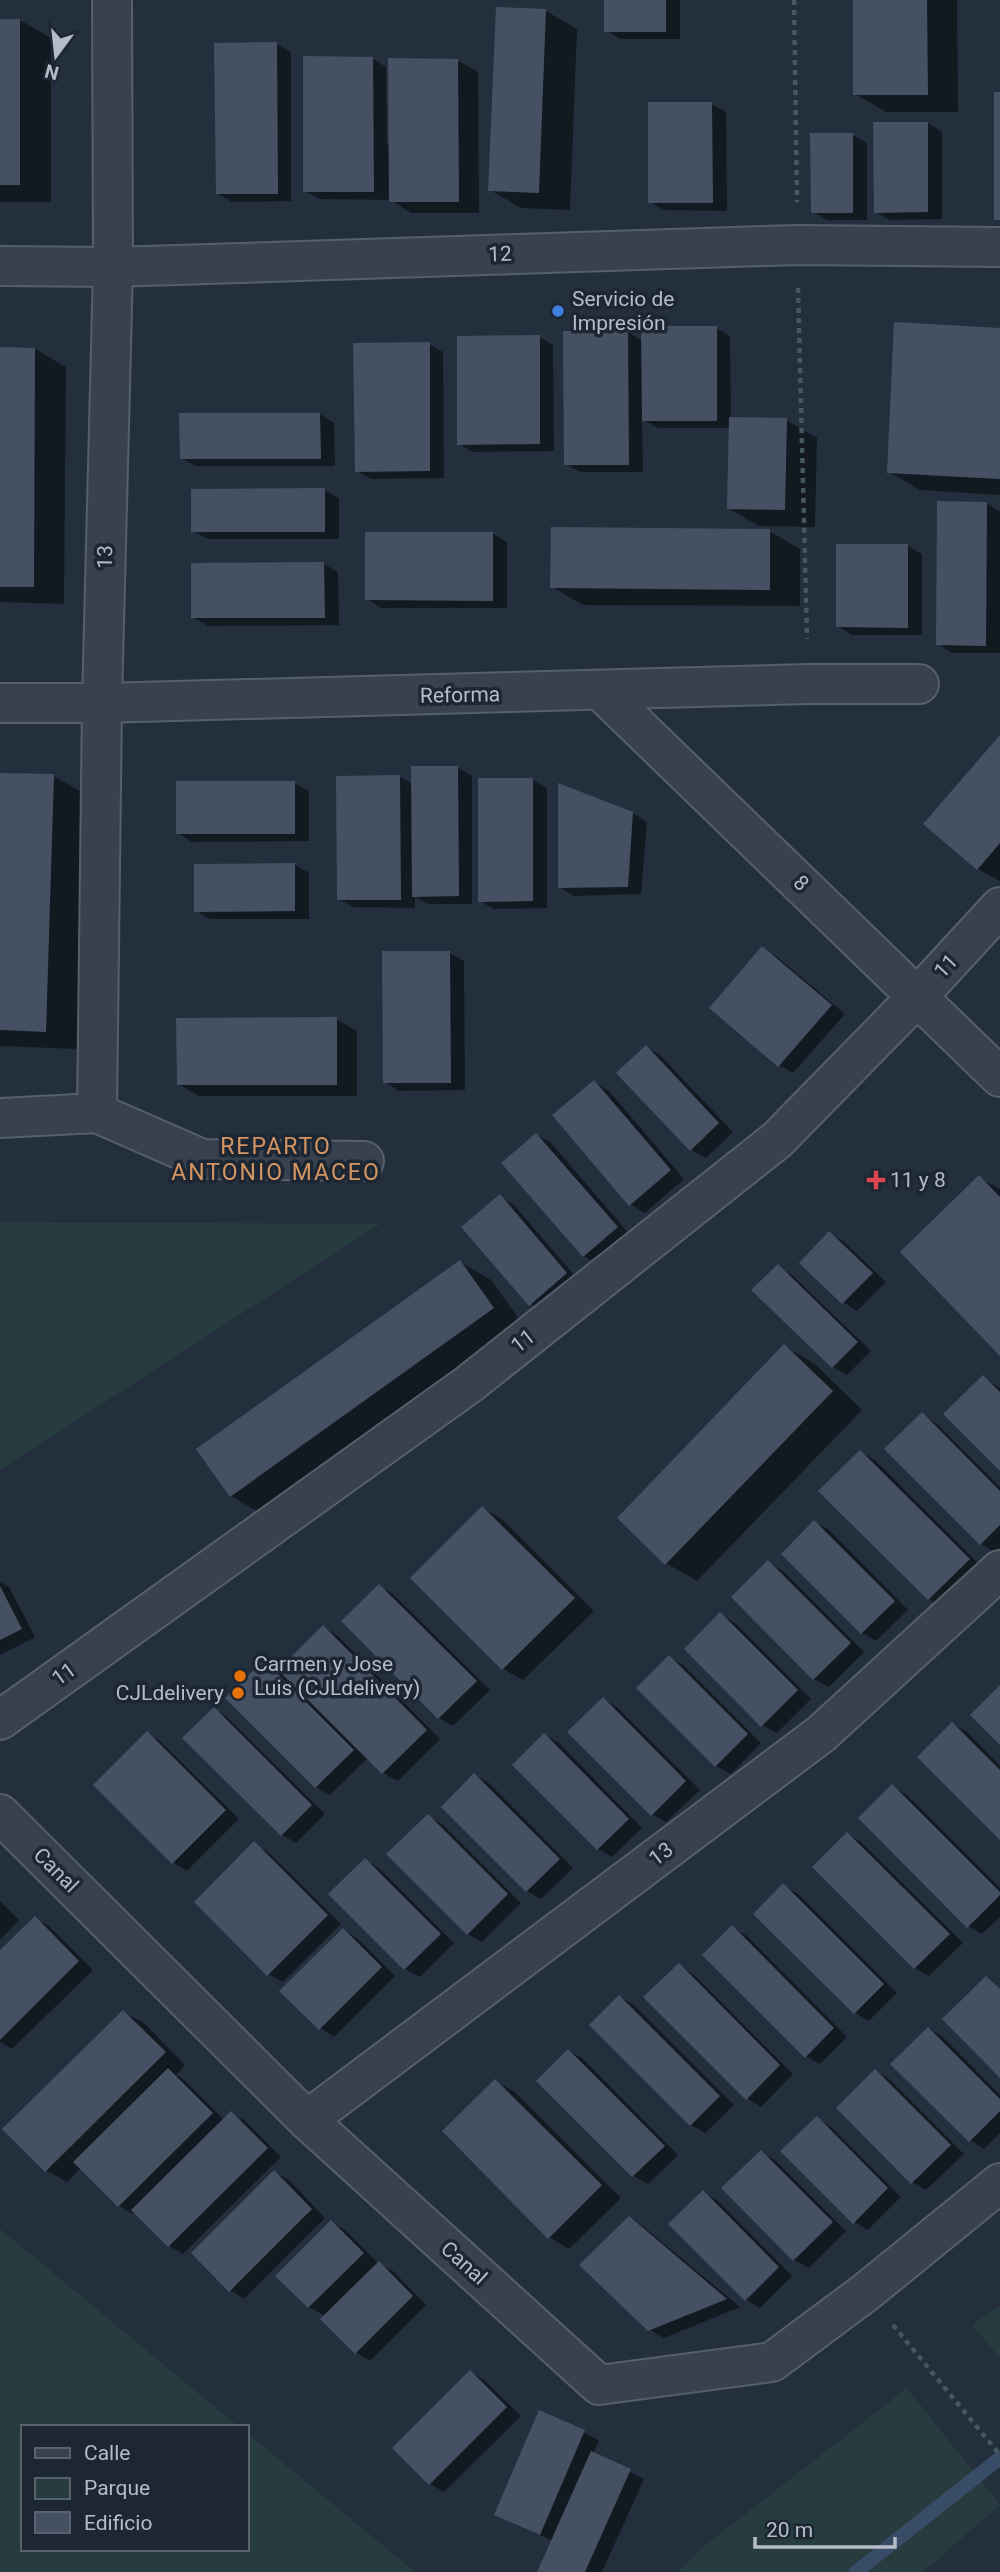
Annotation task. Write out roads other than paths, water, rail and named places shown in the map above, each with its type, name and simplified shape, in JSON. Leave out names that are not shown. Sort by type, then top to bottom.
[{"type":"street","name":"13","points":[[97,1113],[102,703],[113,267],[113,0]]},
{"type":"street","name":"12","points":[[0,266],[113,267],[797,245],[1000,247]]},
{"type":"street","name":"Reforma","points":[[0,703],[102,703],[808,684],[919,684]]},
{"type":"street","name":"8","points":[[601,691],[1000,1077]]},
{"type":"street","name":"11","points":[[0,1720],[480,1376],[777,1140],[918,996],[1000,907]]},
{"type":"street","points":[[0,1118],[97,1113],[202,1159],[364,1161]]},
{"type":"street","name":"13","points":[[307,2120],[821,1734],[1000,1570]]},
{"type":"street","name":"Canal","points":[[0,1814],[307,2120],[599,2385],[772,2362],[866,2292],[1000,2183]]},
{"type":"waterway","points":[[856,2572],[1000,2458]]},
{"type":"place","name":"Servicio de Impresión","points":[[558,311]]},
{"type":"place","name":"11 y 8","points":[[876,1180]]},
{"type":"place","name":"Carmen y Jose Luis (CJLdelivery)","points":[[240,1676]]},
{"type":"place","name":"CJLdelivery","points":[[238,1693]]},
{"type":"district","name":"REPARTO ANTONIO MACEO","points":[[276,1159]]}]
